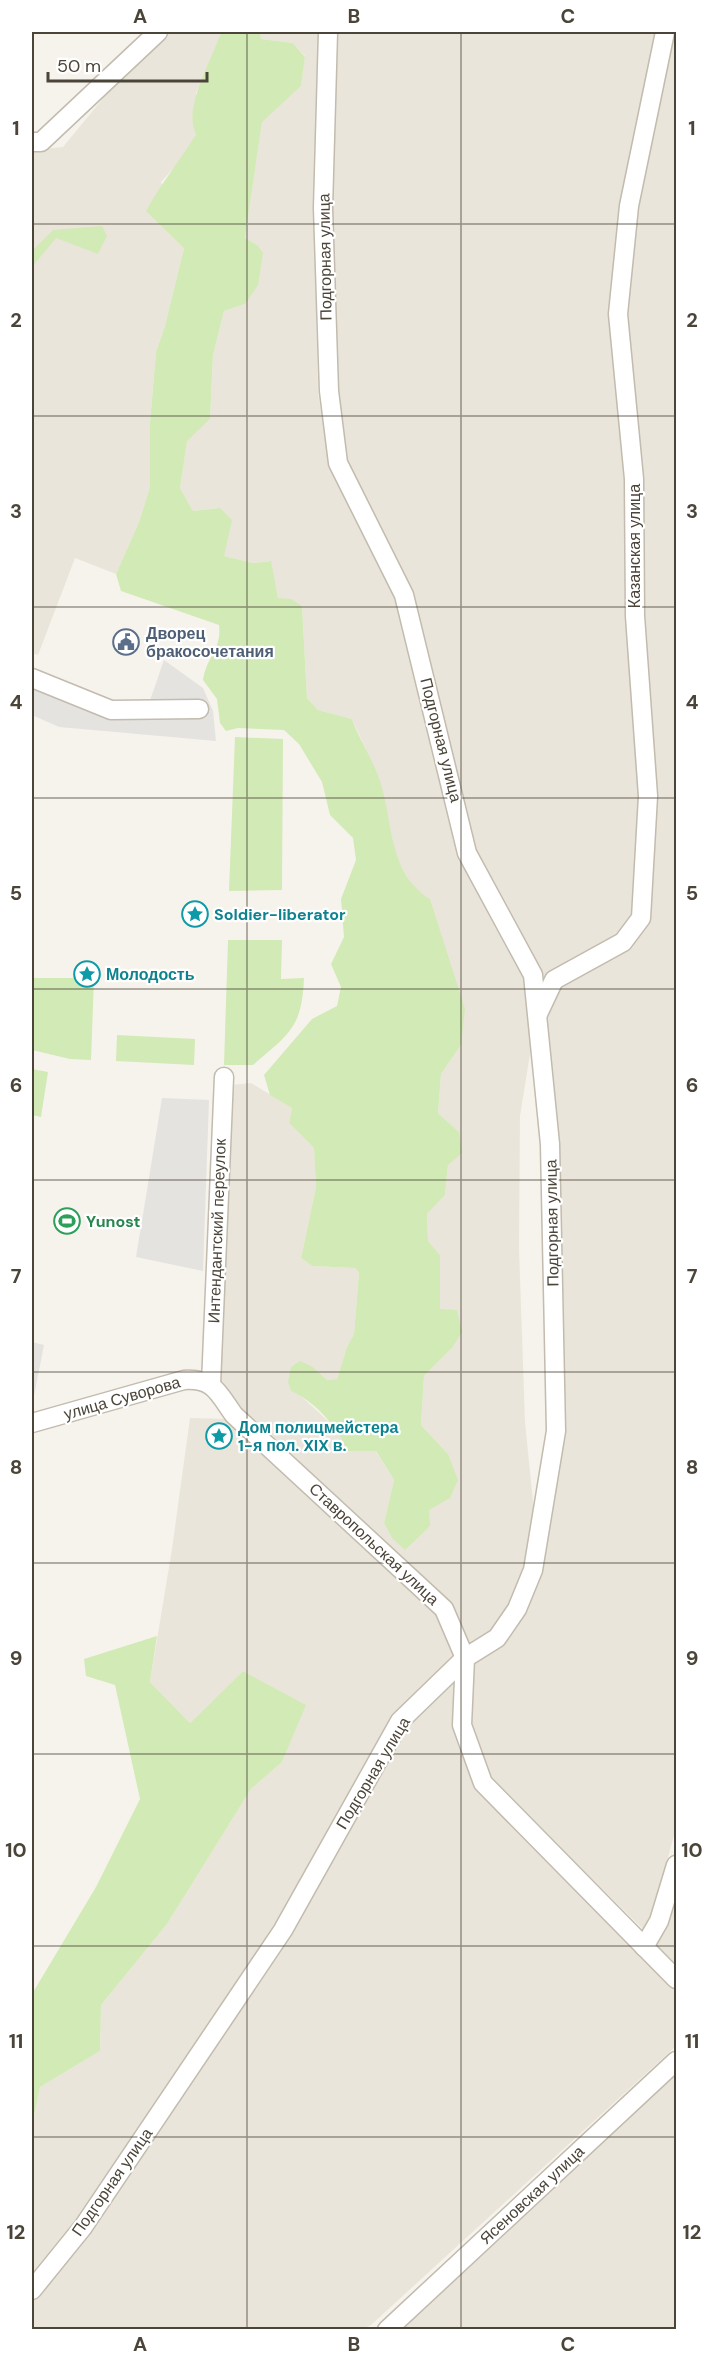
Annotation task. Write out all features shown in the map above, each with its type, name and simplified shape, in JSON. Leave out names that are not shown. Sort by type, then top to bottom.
[{"type":"street","points":[[32,142],[41,142],[158,32]]},
{"type":"street","name":"Подгорная улица","points":[[32,2290],[82,2227],[283,1930],[400,1721],[465,1658],[497,1638],[517,1609],[533,1570],[556,1431],[550,1144],[533,975],[467,853],[404,595],[338,463],[329,392],[323,208],[328,32]]},
{"type":"street","name":"Казанская улица","points":[[537,1014],[554,980],[622,942],[641,918],[648,796],[634,616],[634,479],[618,314],[629,206],[665,32]]},
{"type":"street","points":[[32,678],[111,710],[199,709]]},
{"type":"street","name":"Интендантский переулок","points":[[212,1384],[224,1077]]},
{"type":"street","name":"улица Суворова","points":[[32,1424],[184,1380],[201,1379],[212,1384]]},
{"type":"street","name":"Ставропольская улица","points":[[212,1384],[234,1415],[444,1609],[465,1658],[462,1725],[483,1783],[676,1979]]},
{"type":"street","points":[[644,1947],[659,1921],[676,1864]]},
{"type":"street","name":"Ясеновская улица","points":[[387,2330],[676,2061]]},
{"type":"shaded area","points":[[170,32],[221,32],[216,50],[196,93],[196,134],[180,161],[161,182],[184,248],[165,326],[156,352],[150,422],[150,487],[139,522],[116,574],[75,558],[38,655],[32,653],[32,150],[63,147],[110,90]]},
{"type":"shaded area","points":[[260,32],[318,32],[314,210],[318,393],[330,466],[396,599],[463,854],[528,978],[533,1035],[520,1116],[519,1248],[525,1422],[536,1531],[529,1569],[494,1633],[466,1654],[453,1616],[237,1411],[218,1381],[232,1085],[251,1083],[292,1108],[289,1123],[314,1148],[316,1187],[301,1258],[312,1266],[355,1268],[359,1273],[354,1334],[347,1347],[337,1379],[327,1380],[313,1367],[301,1396],[339,1431],[348,1450],[375,1450],[394,1480],[384,1523],[429,1510],[448,1454],[421,1425],[424,1376],[452,1348],[440,1309],[440,1255],[428,1241],[427,1214],[445,1195],[448,1165],[459,1132],[438,1113],[441,1074],[461,1045],[415,890],[397,860],[379,778],[352,719],[318,710],[307,698],[302,606],[278,598],[270,561],[253,563],[224,556],[220,508],[193,511],[180,488],[187,440],[210,419],[213,355],[224,311],[245,304],[257,245],[245,238],[262,121],[301,86],[305,56],[293,43],[261,39]]},
{"type":"shaded area","points":[[334,32],[659,32],[624,207],[629,479],[642,796],[634,913],[616,937],[548,976],[539,974],[474,854],[409,592],[344,459],[335,390],[329,208]]},
{"type":"shaded area","points":[[671,32],[676,32],[676,1828],[652,1916],[643,1929],[489,1777],[469,1722],[471,1664],[520,1612],[562,1431],[545,1016],[558,985],[645,920],[622,315],[635,207]]},
{"type":"shaded area","points":[[164,660],[203,688],[213,711],[216,741],[59,727],[32,715],[32,678],[111,710],[147,709]]},
{"type":"shaded area","points":[[162,1098],[209,1100],[203,1271],[136,1257]]},
{"type":"shaded area","points":[[32,1342],[44,1345],[32,1406]]},
{"type":"shaded area","points":[[190,1418],[231,1419],[441,1612],[458,1657],[396,1718],[278,1927],[77,2224],[32,2280],[32,2126],[40,2087],[100,2051],[101,2005],[167,1924],[251,1789],[282,1762],[305,1705],[243,1671],[190,1723],[150,1682],[172,1549]]},
{"type":"shaded area","points":[[455,1678],[456,1726],[479,1786],[676,1988],[676,2046],[371,2325],[362,2329],[32,2329],[32,2294],[77,2236],[406,1726]]},
{"type":"shaded area","points":[[676,1893],[676,1967],[654,1944],[667,1925]]},
{"type":"shaded area","points":[[676,2074],[676,2329],[401,2329]]},
{"type":"green space","points":[[221,32],[260,32],[261,39],[293,43],[305,57],[301,86],[262,122],[245,238],[257,245],[263,253],[258,285],[245,304],[224,311],[213,355],[210,419],[187,441],[180,488],[193,511],[220,508],[232,520],[224,556],[253,563],[271,561],[278,598],[291,599],[302,606],[307,698],[318,710],[352,719],[379,778],[399,860],[406,875],[416,888],[430,899],[465,1009],[461,1045],[441,1074],[438,1113],[459,1132],[462,1153],[448,1165],[445,1195],[427,1214],[428,1241],[440,1255],[440,1309],[457,1310],[462,1332],[452,1348],[424,1376],[421,1425],[448,1454],[458,1480],[450,1498],[429,1510],[430,1526],[405,1550],[393,1539],[384,1523],[394,1480],[376,1451],[348,1451],[325,1416],[309,1402],[291,1391],[288,1382],[291,1367],[300,1361],[313,1367],[327,1380],[337,1379],[347,1347],[354,1334],[359,1273],[355,1268],[312,1266],[301,1258],[316,1187],[314,1148],[289,1123],[292,1108],[270,1095],[264,1075],[312,1019],[337,1006],[341,987],[331,964],[344,937],[341,899],[356,860],[353,838],[330,815],[322,782],[299,744],[284,730],[238,728],[226,731],[220,723],[217,699],[203,680],[216,647],[219,625],[121,591],[116,574],[139,522],[150,487],[150,422],[156,352],[165,326],[184,248],[146,211],[196,134],[193,111],[196,97]]},
{"type":"green space","points":[[102,226],[107,236],[98,254],[56,238],[32,267],[32,251],[53,230]]},
{"type":"green space","points":[[235,737],[283,739],[282,890],[229,891]]},
{"type":"green space","points":[[228,940],[282,940],[281,979],[304,978],[300,1008],[291,1029],[253,1065],[224,1065]]},
{"type":"green space","points":[[32,978],[94,978],[91,1060],[70,1059],[32,1050]]},
{"type":"green space","points":[[117,1035],[195,1039],[194,1065],[116,1061]]},
{"type":"green space","points":[[32,1069],[48,1072],[41,1117],[32,1115]]},
{"type":"green space","points":[[157,1636],[150,1682],[190,1723],[243,1671],[306,1705],[282,1762],[251,1789],[167,1924],[101,2005],[100,2051],[40,2087],[32,2126],[32,1994],[96,1887],[140,1799],[115,1685],[86,1676],[84,1659]]},
{"type":"place","name":"Дворец бракосочетания","points":[[126,642]]},
{"type":"place","name":"Soldier-liberator","points":[[195,914]]},
{"type":"place","name":"Молодость","points":[[87,974]]},
{"type":"place","name":"Yunost","points":[[67,1221]]},
{"type":"place","name":"Дом полицмейстера 1-я пол. XIX в.","points":[[219,1436]]}]
